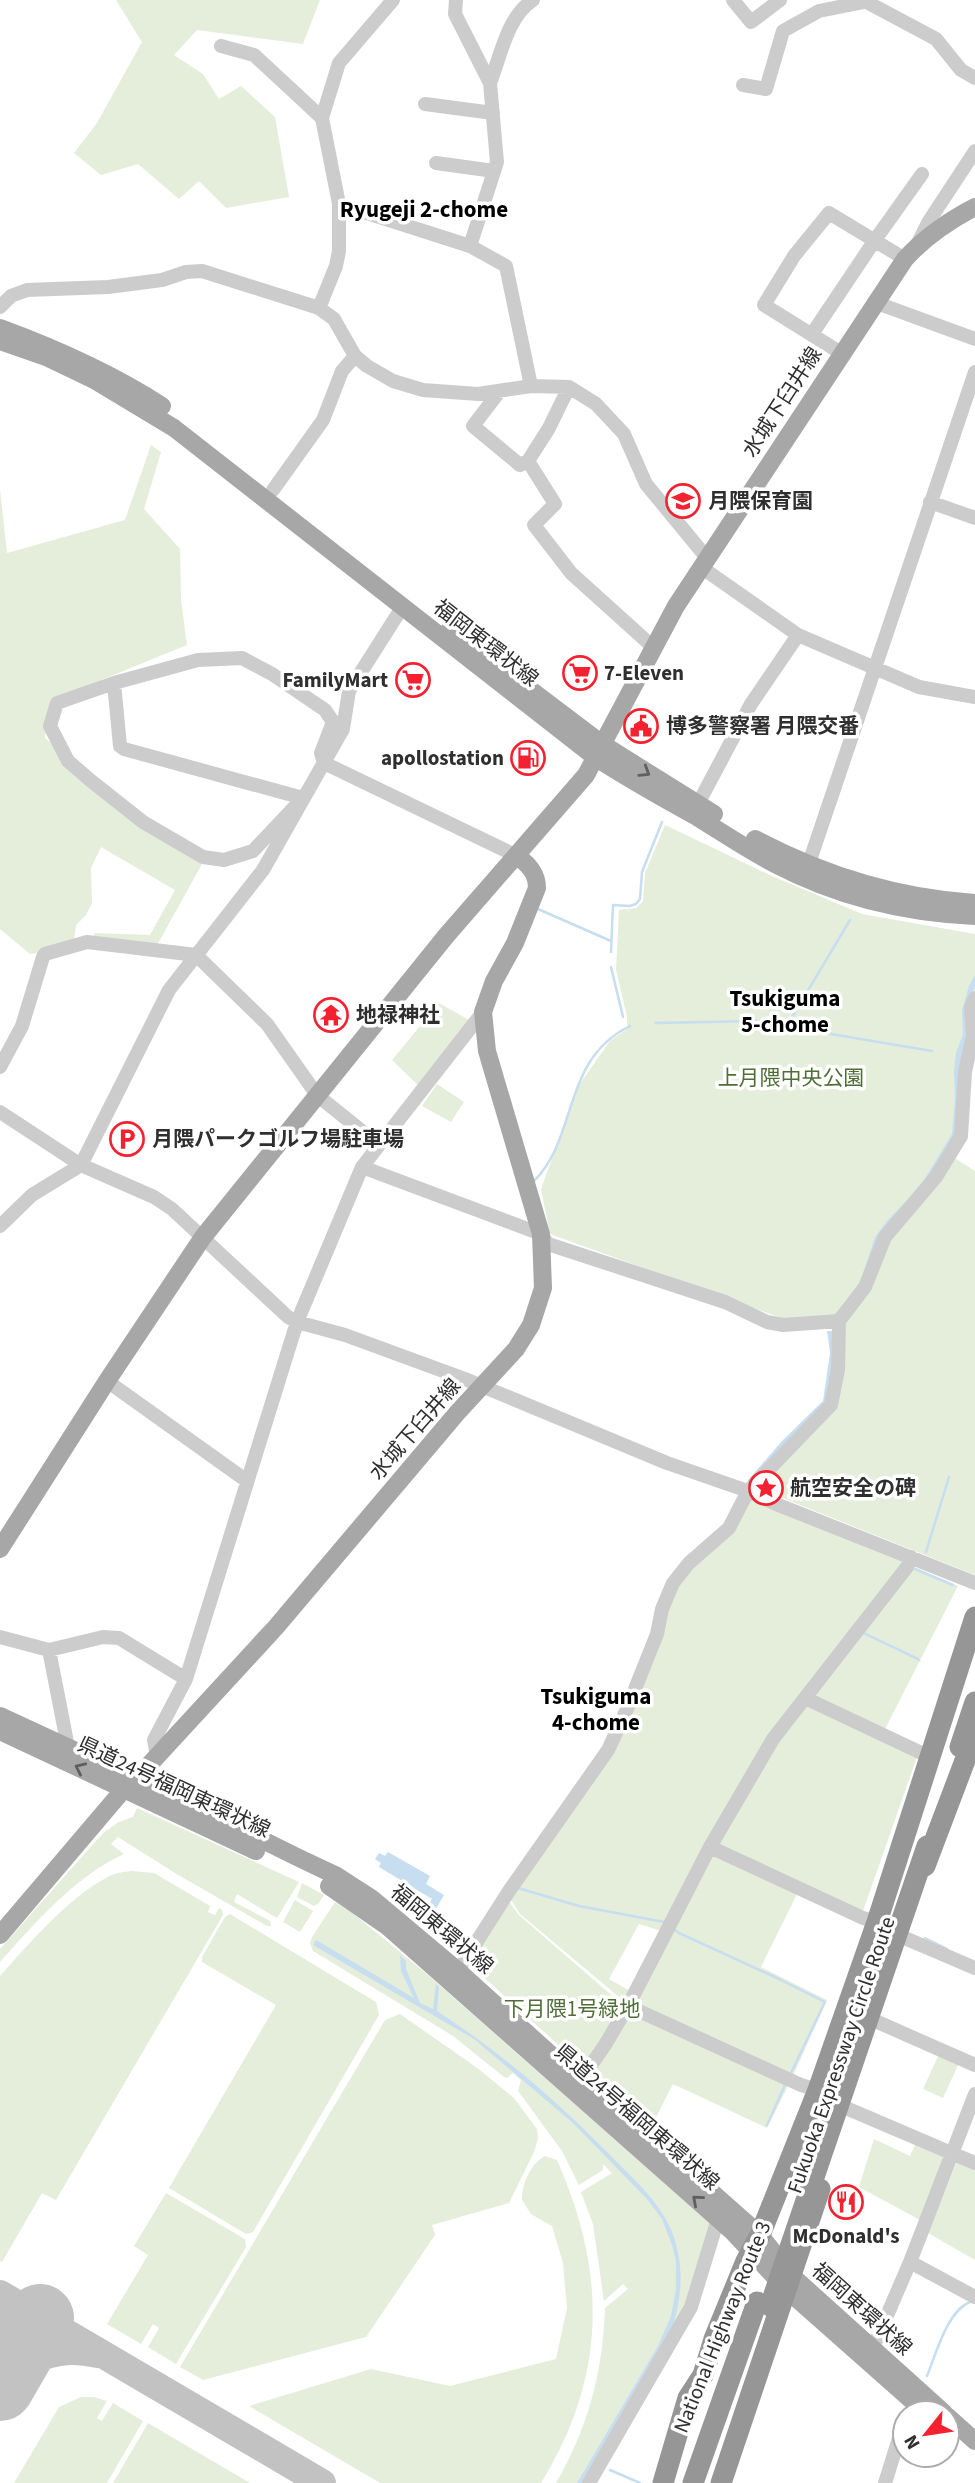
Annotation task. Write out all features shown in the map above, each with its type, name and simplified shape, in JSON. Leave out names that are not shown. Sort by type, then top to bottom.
[{"type":"highway","name":"National Highway Route 3","points":[[663,2483],[688,2398],[703,2375],[713,2339],[756,2243],[818,2090],[877,1922],[975,1617]]},
{"type":"highway","name":"Fukuoka Expressway Circle Route","points":[[708,2483],[920,1844],[958,1676],[975,1623]]},
{"type":"highway","points":[[920,1844],[975,1661]]},
{"type":"highway","points":[[920,1844],[975,1702]]},
{"type":"highway","name":"National Highway Route 3","points":[[721,2483],[790,2283],[900,1936],[975,1733]]},
{"type":"highway","name":"Fukuoka Expressway Circle Route","points":[[693,2483],[920,1844],[975,1733]]},
{"type":"highway","points":[[715,2483],[733,2427],[767,2345]]},
{"type":"highway","points":[[674,2483],[695,2415],[703,2375]]},
{"type":"main road","name":"水城下臼井線","points":[[0,1549],[203,1237],[446,936],[586,775],[653,647],[704,562],[874,302],[910,253],[955,218],[975,207]]},
{"type":"main road","name":"福岡東環状線","points":[[0,328],[52,346],[93,366],[181,418],[599,751],[808,866],[901,894],[975,904]]},
{"type":"main road","name":"福岡東環状線","points":[[0,341],[46,357],[96,381],[174,428],[403,606],[599,751],[774,864],[833,890],[919,910],[975,916]]},
{"type":"main road","name":"水城下臼井線","points":[[0,1935],[130,1784],[276,1627],[516,1349],[537,1309],[543,1288],[541,1234],[486,1051],[483,1012],[494,981],[515,943],[537,888],[537,880],[528,864],[517,856]]},
{"type":"main road","name":"福岡東環状線","points":[[0,1716],[68,1747],[130,1784],[346,1882],[379,1905],[458,1971],[580,2081],[639,2128],[756,2243]]},
{"type":"main road","name":"県道24号福岡東環状線","points":[[0,1731],[130,1784],[340,1892],[387,1926],[718,2219],[756,2243],[790,2283],[901,2399]]},
{"type":"main road","name":"福岡東環状線","points":[[790,2283],[873,2348],[929,2399]]},
{"type":"main road","name":"福岡東環状線","points":[[961,2428],[975,2441]]},
{"type":"main road","points":[[961,2443],[975,2455]]},
{"type":"street","points":[[319,308],[340,251],[339,204],[322,118],[339,63],[393,0]]},
{"type":"street","points":[[456,0],[455,14],[490,83],[498,162],[470,246]]},
{"type":"street","points":[[490,83],[513,21],[523,7],[533,0]]},
{"type":"street","points":[[733,0],[751,22],[780,0]]},
{"type":"street","points":[[743,85],[766,89],[783,31],[831,5],[863,1],[936,39],[961,70],[975,78]]},
{"type":"street","points":[[221,46],[254,55],[322,118]]},
{"type":"street","points":[[425,104],[493,113]]},
{"type":"street","points":[[841,353],[764,305],[794,256],[829,213],[875,240],[910,253],[975,152]]},
{"type":"street","points":[[436,163],[495,172]]},
{"type":"street","points":[[812,334],[922,174]]},
{"type":"street","points":[[339,204],[470,246],[506,266],[531,386]]},
{"type":"street","points":[[0,307],[11,296],[27,290],[108,287],[162,280],[186,272],[202,271],[319,308],[334,319],[355,356],[393,381],[423,390],[478,394],[531,386],[569,387],[596,404],[624,434],[646,484],[704,562],[798,635],[919,687],[975,697]]},
{"type":"street","points":[[874,302],[975,339]]},
{"type":"street","points":[[273,490],[323,419],[342,370],[355,356]]},
{"type":"street","points":[[808,866],[975,372]]},
{"type":"street","points":[[499,392],[474,425],[520,465],[528,460],[549,428],[569,387]]},
{"type":"street","points":[[528,460],[555,504],[534,525],[571,573],[653,647]]},
{"type":"street","points":[[930,502],[975,518]]},
{"type":"street","points":[[0,1226],[32,1195],[81,1165],[169,990],[263,870],[342,729],[349,691],[403,606]]},
{"type":"street","points":[[698,804],[751,704],[798,635]]},
{"type":"street","points":[[303,798],[253,851],[224,860],[204,857],[143,822],[68,761],[50,726],[57,703],[114,682],[198,660],[242,658],[272,674],[325,710],[333,722],[321,753],[324,763],[517,856]]},
{"type":"street","points":[[114,682],[120,746],[124,749],[303,798]]},
{"type":"street","points":[[0,1067],[22,1026],[46,954],[87,942],[196,955],[267,1024],[317,1095],[379,1145]]},
{"type":"street","points":[[458,1971],[509,1891],[608,1750],[657,1634],[662,1609],[673,1583],[689,1563],[729,1528],[748,1491],[831,1405],[838,1370],[839,1321],[865,1287],[885,1237],[936,1177],[961,1136],[965,1072],[973,1035],[971,1007],[975,998]]},
{"type":"street","points":[[157,1756],[154,1740],[186,1679],[297,1322],[362,1167],[483,1012]]},
{"type":"street","points":[[0,1112],[81,1165],[154,1197],[172,1209],[288,1317],[297,1322],[383,1349],[667,1462],[748,1491],[975,1583]]},
{"type":"street","points":[[362,1167],[541,1234],[548,1244],[725,1302],[767,1322],[783,1325],[839,1321]]},
{"type":"street","points":[[107,1381],[247,1481]]},
{"type":"street","points":[[580,2081],[628,2006],[710,1847],[773,1739],[907,1567],[911,1558]]},
{"type":"street","points":[[0,1637],[49,1650],[103,1637],[119,1638],[186,1679]]},
{"type":"street","points":[[49,1650],[68,1747]]},
{"type":"street","points":[[805,1698],[930,1757]]},
{"type":"street","points":[[710,1847],[877,1922]]},
{"type":"street","points":[[900,1936],[975,1968]]},
{"type":"street","points":[[628,2006],[801,2085],[818,2090]]},
{"type":"street","points":[[873,2020],[975,2064]]},
{"type":"street","points":[[873,2348],[975,2094]]},
{"type":"street","points":[[846,2108],[975,2163]]},
{"type":"street","points":[[589,2483],[691,2306],[718,2219]]},
{"type":"street","points":[[909,2262],[975,2297]]},
{"type":"street","points":[[885,2483],[891,2464]]},
{"type":"green space","points":[[116,0],[320,0],[303,44],[197,30],[174,55],[203,74],[219,99],[241,86],[275,117],[289,197],[226,208],[199,181],[179,199],[138,164],[101,175],[74,153],[97,123],[142,42]]},
{"type":"green space","points":[[151,445],[161,452],[144,509],[180,549],[181,600],[187,645],[57,698],[47,717],[45,738],[202,864],[156,947],[92,940],[95,933],[150,935],[175,890],[101,847],[91,868],[92,903],[86,915],[76,925],[74,939],[56,950],[30,954],[0,929],[0,490],[7,553],[125,520]]},
{"type":"green space","name":"上月隈中央公園","points":[[665,825],[772,876],[862,914],[975,934],[975,991],[958,1136],[912,1203],[864,1287],[837,1320],[784,1319],[550,1234],[541,1189],[579,1085],[610,1041],[627,1029],[627,1017],[616,970],[619,910],[636,908],[643,901],[645,873]]},
{"type":"green space","points":[[439,1003],[469,1020],[420,1087],[392,1060]]},
{"type":"green space","points":[[437,1084],[464,1102],[451,1122],[422,1106]]},
{"type":"green space","points":[[953,1157],[975,1171],[975,1575],[760,1489],[781,1461],[832,1411],[841,1331],[852,1311],[867,1296],[888,1243]]},
{"type":"green space","points":[[747,1499],[902,1560],[902,1565],[769,1738],[661,1931],[639,1924],[609,1979],[630,1991],[625,2002],[520,1914],[508,1895],[598,1771],[669,1596]]},
{"type":"green space","points":[[914,1567],[958,1586],[884,1731],[815,1699],[814,1694]]},
{"type":"green space","points":[[804,1705],[918,1754],[862,1914],[717,1844],[777,1740]]},
{"type":"green space","points":[[137,1808],[299,1882],[277,1918],[237,1894],[234,1902],[270,1921],[271,1926],[175,1873],[118,1837],[111,1844],[124,1854],[88,1875],[72,1888],[0,1962],[0,1949],[103,1833],[119,1822],[133,1817]]},
{"type":"green space","points":[[715,1853],[798,1892],[761,1967],[827,2000],[793,2076],[635,2004]]},
{"type":"green space","points":[[132,1871],[154,1873],[210,1906],[208,1912],[215,1915],[219,1908],[223,1915],[56,2200],[42,2193],[2,2262],[0,1976],[50,1922],[78,1897],[109,1876]]},
{"type":"green space","points":[[302,1883],[324,1895],[319,1903],[314,1906],[297,1897]]},
{"type":"green space","points":[[295,1900],[313,1911],[300,1932],[283,1922]]},
{"type":"green space","points":[[335,1902],[428,1975],[712,2225],[684,2313],[583,2483],[556,2483],[577,2441],[592,2398],[601,2354],[605,2308],[628,2289],[623,2284],[604,2301],[593,2224],[581,2192],[612,2173],[603,2164],[603,2170],[579,2185],[562,2151],[518,2091],[521,2080],[513,2073],[507,2078],[504,2077],[453,2036],[313,1951],[310,1943],[312,1937]]},
{"type":"green space","name":"下月隈1号緑地","points":[[504,1902],[510,1903],[519,1915],[624,2006],[584,2068],[468,1963]]},
{"type":"green space","points":[[230,1914],[376,2002],[379,2015],[253,2232],[246,2234],[169,2188],[276,2005],[202,1962],[202,1957],[225,1917]]},
{"type":"green space","points":[[633,2011],[789,2084],[767,2128],[673,2084],[651,2127],[592,2075]]},
{"type":"green space","points":[[400,2014],[476,2067],[514,2098],[537,2129],[538,2138],[534,2152],[509,2203],[432,2225],[435,2235],[366,2337],[203,2380],[180,2367],[385,2020]]},
{"type":"green space","points":[[939,2054],[959,2063],[943,2098],[923,2089]]},
{"type":"green space","points":[[874,2139],[910,2156],[916,2143],[947,2157],[920,2220],[859,2187]]},
{"type":"green space","points":[[545,2156],[557,2160],[585,2243],[591,2284],[592,2324],[588,2364],[578,2403],[563,2443],[541,2483],[380,2483],[249,2406],[371,2369],[450,2386],[556,2359],[567,2308],[563,2263],[552,2226],[531,2214],[522,2200],[528,2175],[535,2164]]},
{"type":"green space","points":[[958,2159],[975,2166],[975,2260],[928,2233]]},
{"type":"green space","points":[[166,2193],[245,2239],[246,2247],[176,2364],[148,2347],[159,2328],[153,2324],[141,2344],[107,2324],[148,2255],[134,2246]]},
{"type":"green space","points":[[81,2397],[107,2401],[97,2418],[102,2421],[113,2403],[143,2421],[107,2483],[14,2483],[59,2407]]},
{"type":"green space","points":[[148,2423],[250,2483],[113,2483]]},
{"type":"water","points":[[975,975],[975,987],[968,1001],[957,1135],[911,1202],[862,1288],[836,1318],[834,1315],[859,1286],[875,1237],[924,1180],[952,1134],[954,1071],[956,1053],[963,1034],[962,1010]]},
{"type":"water","points":[[827,1331],[832,1331],[835,1354],[829,1398],[751,1483],[748,1480],[782,1441],[823,1401],[830,1353]]},
{"type":"water","points":[[862,1631],[919,1658],[921,1662],[861,1633]]},
{"type":"water","points":[[388,1852],[430,1876],[426,1884],[444,1895],[429,1921],[422,1917],[432,1899],[379,1867],[381,1863],[375,1859],[379,1853],[385,1856]]},
{"type":"water","points":[[316,1940],[414,1998],[401,1971],[400,1955],[406,1961],[406,1969],[420,2003],[433,2009],[436,1984],[439,1987],[437,2011],[507,2061],[550,2098],[638,2184],[654,2201],[667,2221],[676,2245],[680,2270],[680,2295],[671,2332],[583,2483],[577,2483],[658,2346],[671,2316],[676,2289],[676,2261],[662,2219],[647,2199],[573,2123],[474,2039],[313,1945]]},
{"type":"waterway","points":[[611,952],[613,905],[630,906],[640,899],[642,872],[662,822]]},
{"type":"waterway","points":[[538,909],[611,941]]},
{"type":"waterway","points":[[788,1024],[850,920]]},
{"type":"waterway","points":[[611,967],[623,1017]]},
{"type":"waterway","points":[[656,1023],[756,1021]]},
{"type":"waterway","points":[[772,1022],[789,1024]]},
{"type":"waterway","points":[[534,1181],[548,1163],[558,1143],[581,1078],[592,1058],[608,1041],[630,1026]]},
{"type":"waterway","points":[[819,1032],[932,1051]]},
{"type":"waterway","points":[[926,1552],[949,1477]]},
{"type":"waterway","points":[[915,1569],[953,1585]]},
{"type":"waterway","points":[[518,1888],[579,1906],[664,1922]]},
{"type":"waterway","points":[[672,1928],[825,2002],[791,2073]]},
{"type":"waterway","points":[[925,1938],[947,1949]]},
{"type":"waterway","points":[[767,2125],[785,2085]]},
{"type":"waterway","points":[[927,2376],[949,2324],[955,2314],[970,2302]]},
{"type":"waterway","points":[[610,2470],[640,2483]]},
{"type":"taxiway","points":[[0,2294],[322,2483]]},
{"type":"taxiway","points":[[0,2319],[7,2353],[2,2384]]},
{"type":"taxiway","points":[[2,2384],[33,2360],[57,2352],[97,2354]]},
{"type":"runway","points":[[0,2387],[40,2318]]},
{"type":"place","name":"月隈保育園","points":[[683,501]]},
{"type":"place","name":"7-Eleven","points":[[580,673]]},
{"type":"place","name":"FamilyMart","points":[[413,680]]},
{"type":"place","name":"博多警察署 月隈交番","points":[[641,726]]},
{"type":"place","name":"apollostation","points":[[528,758]]},
{"type":"place","name":"地禄神社","points":[[331,1015]]},
{"type":"place","name":"月隈パークゴルフ場駐車場","points":[[127,1139]]},
{"type":"place","name":"航空安全の碑","points":[[766,1488]]},
{"type":"place","name":"McDonald's","points":[[846,2202]]},
{"type":"district","name":"Ryugeji 2-chome","points":[[424,209]]},
{"type":"district","name":"Tsukiguma 5-chome","points":[[785,1011]]},
{"type":"district","name":"Tsukiguma 4-chome","points":[[596,1709]]}]
